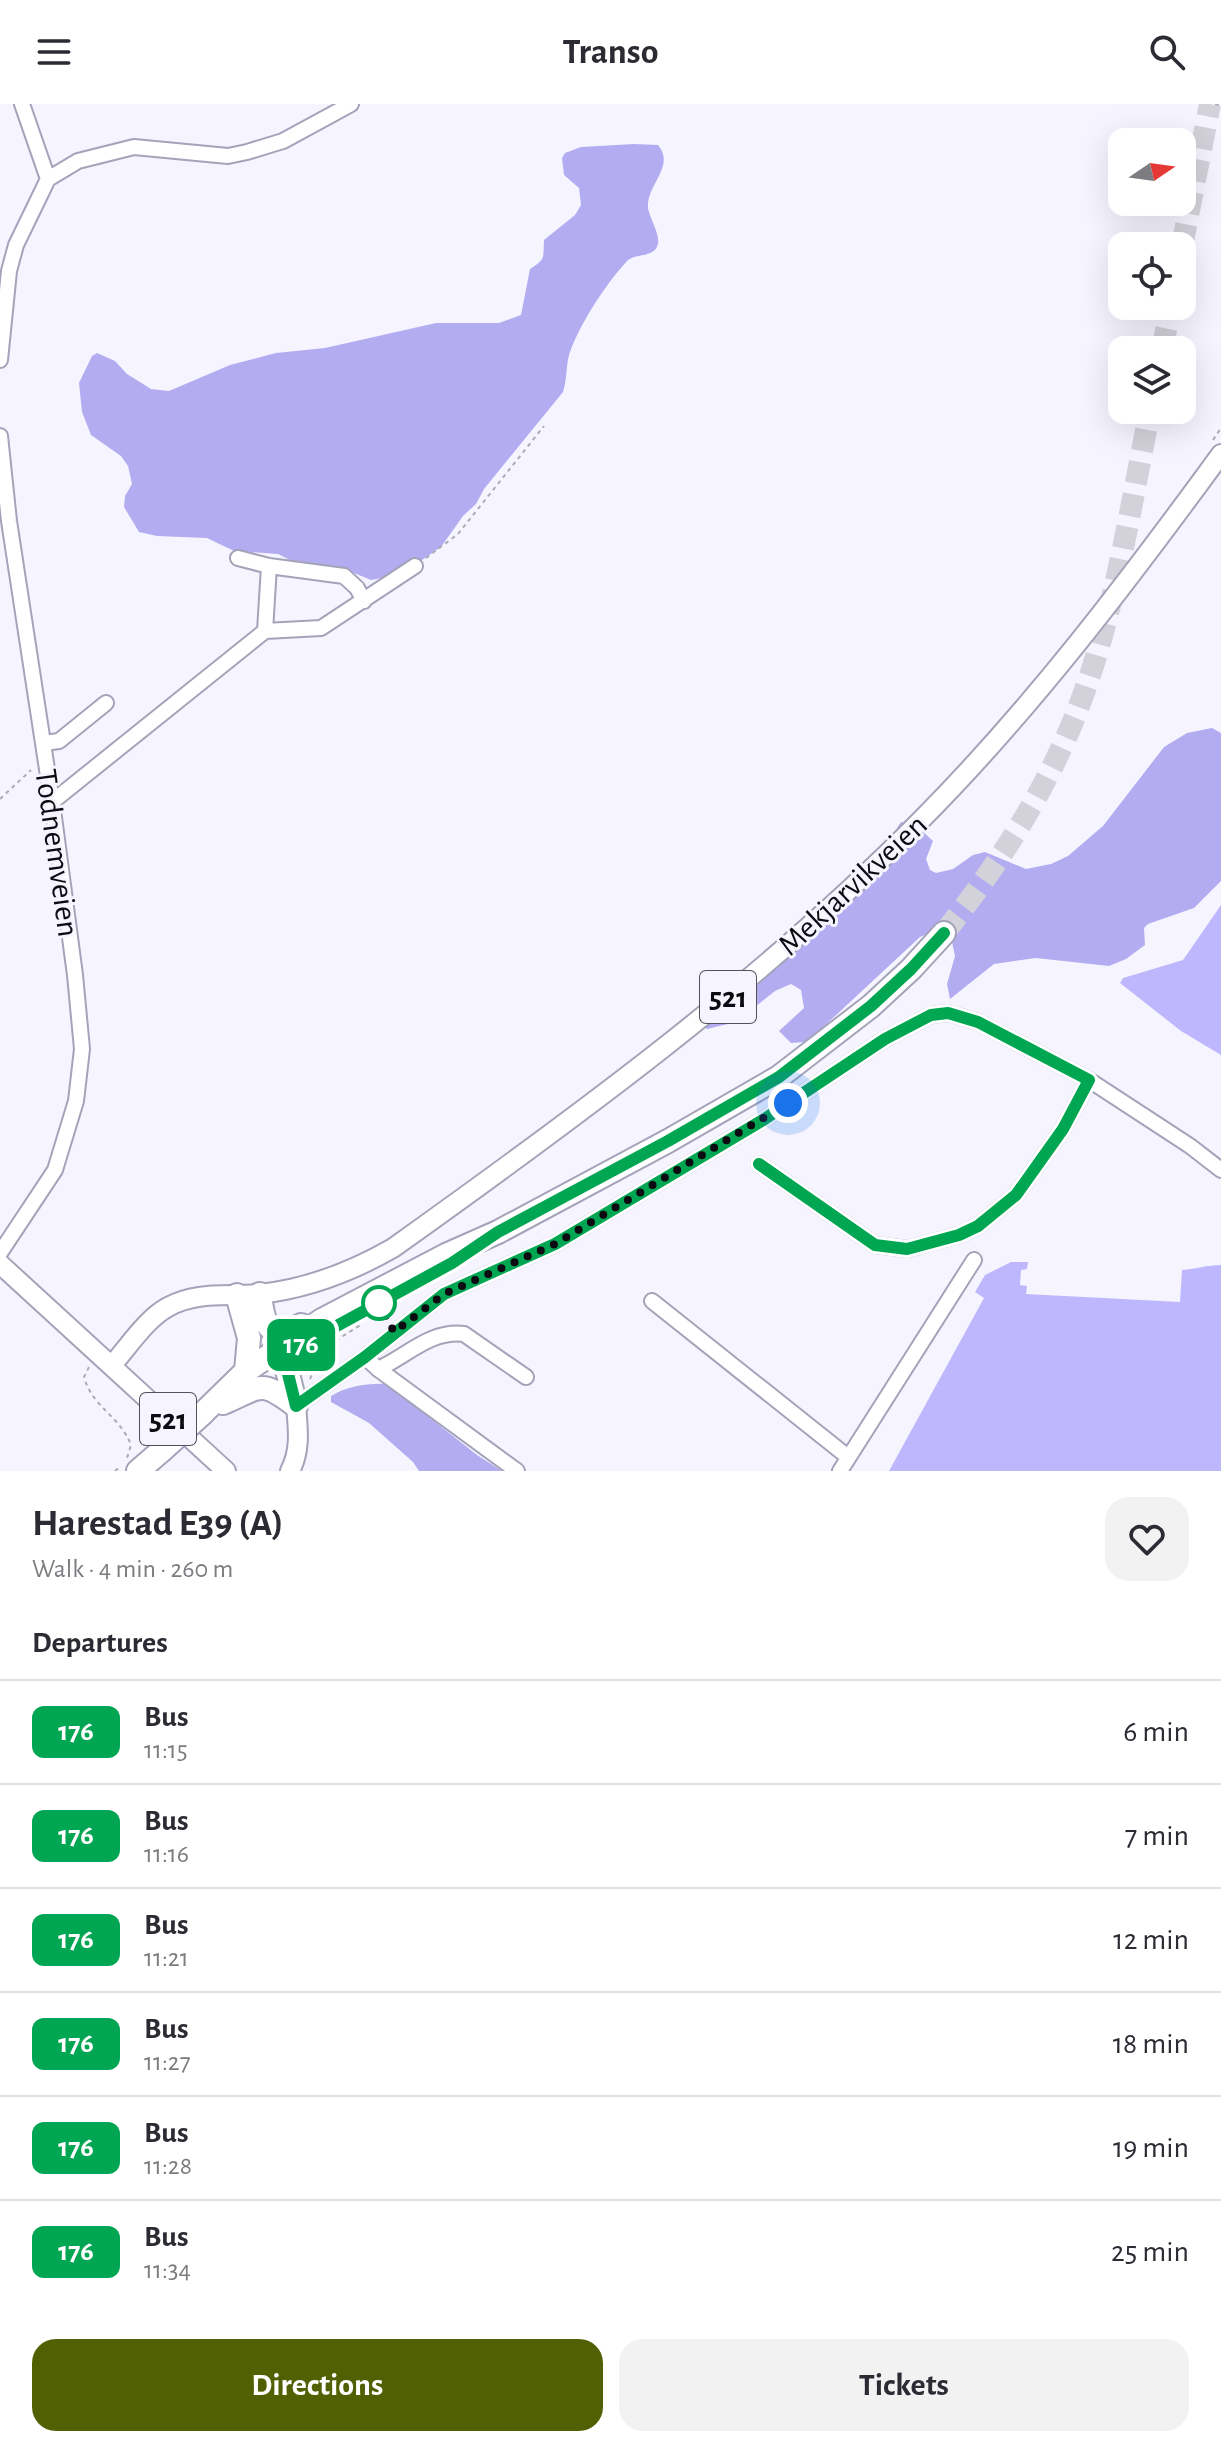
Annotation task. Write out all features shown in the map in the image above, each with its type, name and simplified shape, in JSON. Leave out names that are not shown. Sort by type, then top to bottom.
[{"type":"highway","points":[[138,1471],[322,1320],[446,1255],[498,1232],[668,1141],[779,1077],[871,1006],[944,933]]},
{"type":"highway","points":[[209,1410],[246,1371],[452,1263],[498,1232]]},
{"type":"highway","points":[[260,1294],[265,1323],[277,1332],[322,1320]]},
{"type":"highway","points":[[237,1295],[249,1338],[246,1371]]},
{"type":"highway","points":[[284,1349],[296,1406]]},
{"type":"highway","points":[[209,1410],[257,1387],[275,1391],[296,1406]]},
{"type":"main road","name":"Mekjarvikveien","points":[[105,1359],[165,1309],[196,1297],[260,1294],[314,1283],[341,1275],[393,1248],[683,1034],[785,948],[925,817],[1008,726],[1095,619],[1214,452]]},
{"type":"main road","name":"521","points":[[0,1264],[226,1471]]},
{"type":"main road","points":[[290,1471],[299,1439],[296,1406]]},
{"type":"street","points":[[22,104],[48,179]]},
{"type":"street","points":[[0,360],[9,271],[16,245],[48,179],[78,161],[134,147],[228,156],[247,152],[283,141],[351,104]]},
{"type":"street","name":"Todnemveien","points":[[0,436],[9,521],[44,743],[75,975],[81,1069],[76,1101],[55,1170],[0,1253]]},
{"type":"street","points":[[238,558],[269,566],[344,576],[357,588],[364,601]]},
{"type":"street","points":[[265,631],[269,566]]},
{"type":"street","points":[[52,802],[265,631],[321,628],[415,566]]},
{"type":"street","points":[[44,743],[59,741],[106,703]]},
{"type":"street","points":[[296,1406],[365,1357],[444,1294],[568,1237],[763,1120],[885,1039],[931,1015],[948,1013],[978,1022],[1089,1080],[1221,1170]]},
{"type":"street","points":[[759,1164],[875,1245],[907,1249],[959,1235],[978,1226],[1016,1195],[1063,1129],[1089,1080]]},
{"type":"street","points":[[840,1471],[974,1260]]},
{"type":"street","points":[[652,1301],[848,1457]]},
{"type":"street","points":[[378,1369],[440,1333],[452,1332],[464,1334],[526,1377]]},
{"type":"street","points":[[365,1357],[517,1471]]},
{"type":"path","points":[[1215,104],[1221,106]]},
{"type":"path","points":[[415,566],[458,534],[544,426]]},
{"type":"path","points":[[1214,452],[1221,428]]},
{"type":"path","points":[[0,799],[38,764],[46,761]]},
{"type":"path","points":[[310,1380],[324,1348],[362,1324]]},
{"type":"path","points":[[105,1359],[84,1377],[88,1393],[126,1431],[131,1445],[125,1462],[115,1471]]},
{"type":"shaded area","points":[[658,145],[663,153],[662,168],[651,191],[648,208],[658,244],[653,251],[627,261],[610,282],[573,343],[563,392],[441,547],[400,575],[371,580],[354,573],[300,565],[278,554],[234,551],[207,538],[157,536],[139,532],[124,507],[125,496],[132,484],[128,466],[121,456],[91,435],[82,412],[79,383],[92,356],[97,353],[115,361],[127,374],[151,389],[169,391],[230,365],[276,353],[325,348],[436,323],[499,323],[521,315],[530,269],[543,258],[544,240],[575,215],[581,205],[579,188],[564,175],[562,158],[565,153],[581,147]]},
{"type":"shaded area","points":[[1212,728],[1221,733],[1221,881],[1194,908],[1148,924],[1144,928],[1145,945],[1126,959],[1109,966],[1036,958],[994,964],[950,999],[947,984],[955,956],[950,933],[942,928],[920,937],[804,1042],[791,1043],[779,1031],[804,1008],[801,990],[791,984],[775,991],[736,1022],[707,1029],[702,1024],[856,874],[890,839],[901,822],[919,828],[933,841],[926,859],[930,870],[936,873],[953,869],[973,855],[985,852],[1026,869],[1051,864],[1068,856],[1103,826],[1164,747],[1187,733]]},
{"type":"shaded area","points":[[1221,905],[1221,1055],[1181,1031],[1120,983],[1123,978],[1183,960]]},
{"type":"shaded area","points":[[1011,1262],[1028,1262],[1027,1269],[1021,1270],[1020,1285],[1027,1286],[1026,1294],[1180,1302],[1182,1270],[1221,1265],[1221,1471],[889,1471],[984,1298],[975,1292],[985,1275]]},
{"type":"shaded area","points":[[387,1384],[502,1471],[419,1471],[369,1423],[331,1402],[331,1396],[344,1390]]},
{"type":"tunnel","points":[[1185,232],[1210,104]]},
{"type":"tunnel","points":[[1165,336],[1168,320]]},
{"type":"tunnel","points":[[944,933],[982,883],[1033,804],[1074,719],[1110,605],[1147,424]]},
{"type":"bus line","name":"176","points":[[759,1164],[875,1245],[907,1249],[959,1235],[978,1226],[1016,1195],[1063,1129],[1089,1080],[1016,1045],[978,1022],[948,1013],[931,1015],[885,1039],[763,1120],[555,1244],[444,1294],[365,1357],[296,1406],[286,1366],[289,1352],[779,1077],[871,1006],[944,933]]},
{"type":"route","points":[[379,1303],[394,1332],[444,1294],[555,1244],[788,1103]]}]
